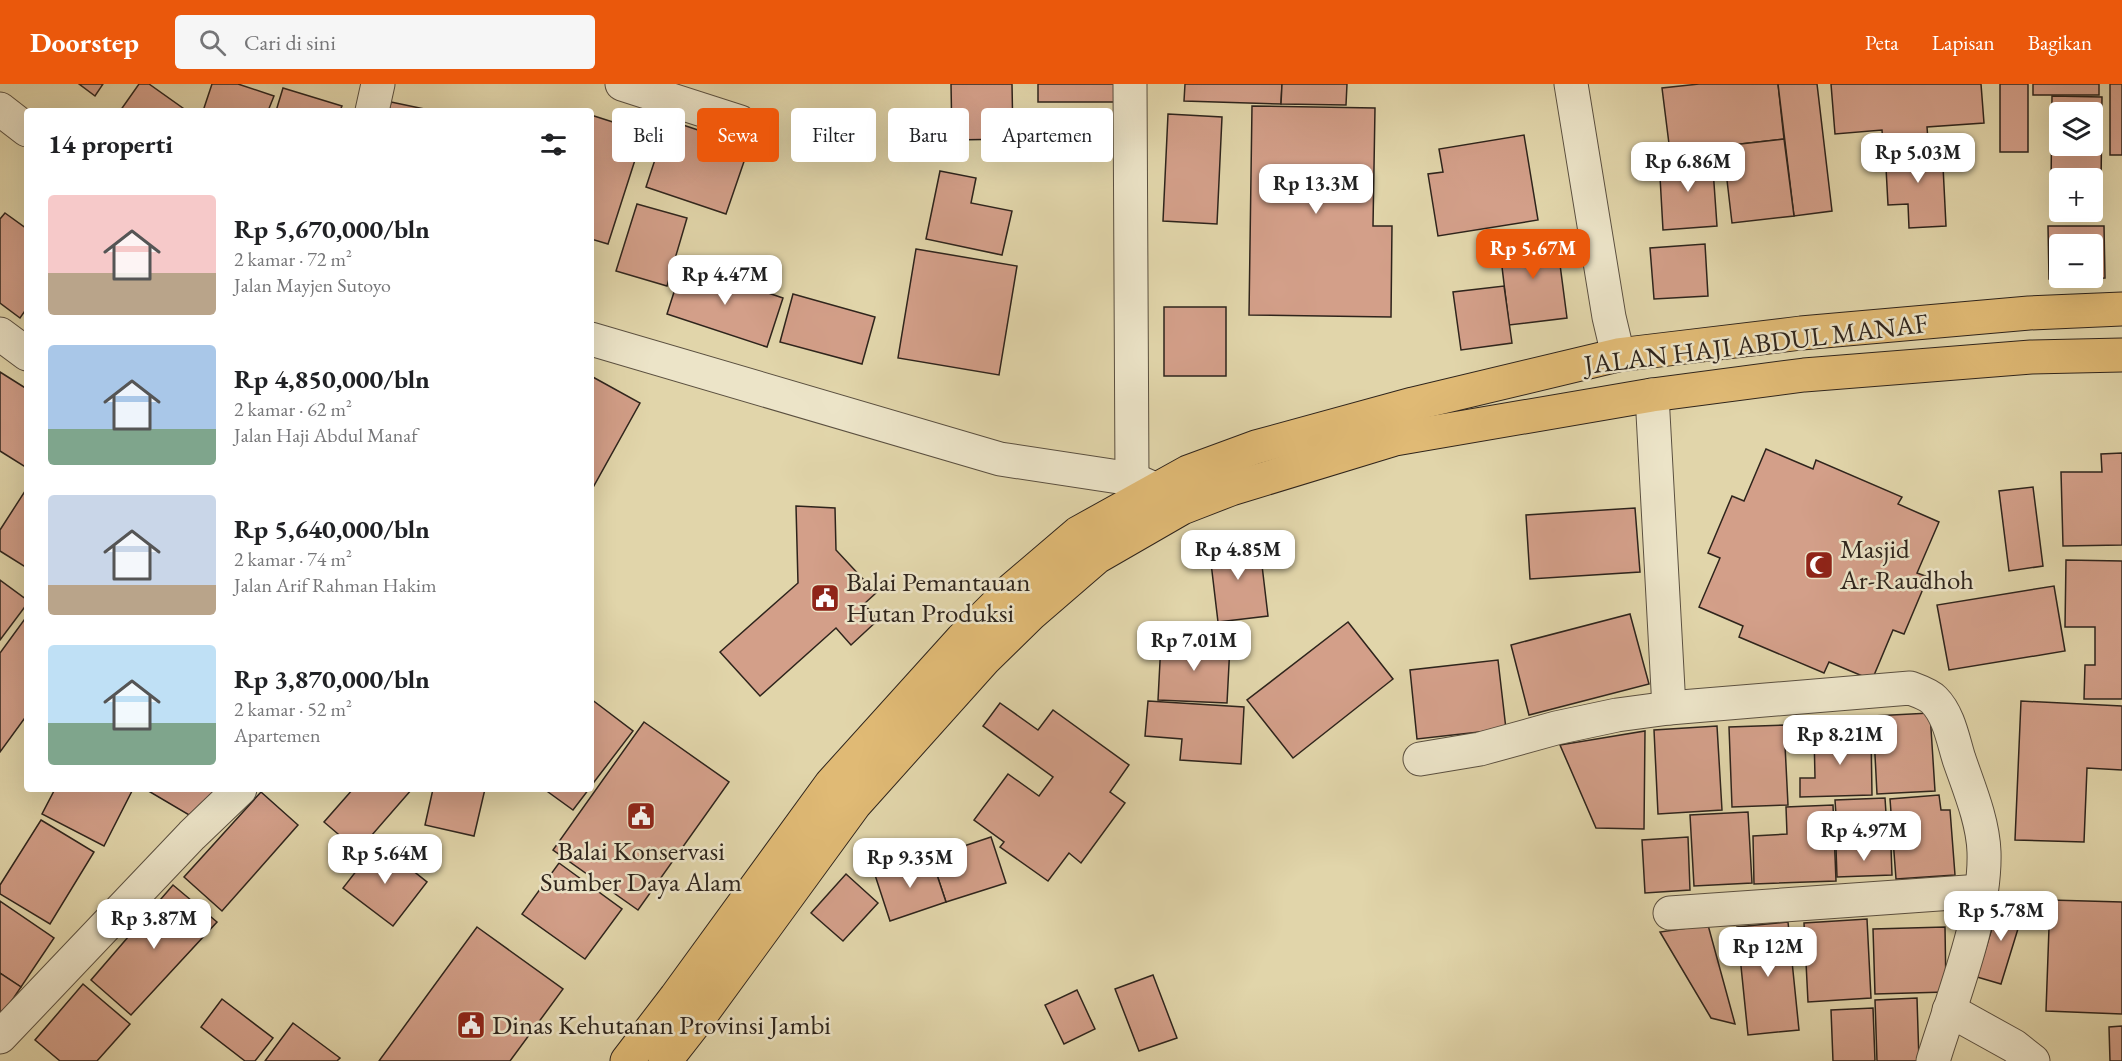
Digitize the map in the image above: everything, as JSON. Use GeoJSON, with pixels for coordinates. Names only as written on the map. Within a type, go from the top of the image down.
{"type":"FeatureCollection","features":[{"type":"Feature","properties":{"kind":"main road","name":"JALAN HAJI ABDUL MANAF"},"geometry":{"type":"LineString","coordinates":[[1157,492],[1188,472],[1256,447],[1413,404],[1618,355],[1812,332],[2030,313],[2122,309]]}},
{"type":"Feature","properties":{"kind":"main road","name":"JALAN HAJI ABDUL MANAF"},"geometry":{"type":"LineString","coordinates":[[1157,492],[1231,489],[1395,439],[1652,395],[1804,375],[2031,357],[2122,355]]}},
{"type":"Feature","properties":{"kind":"main road"},"geometry":{"type":"LineString","coordinates":[[627,1061],[831,784],[920,683],[1010,591],[1078,533],[1157,492]]}},
{"type":"Feature","properties":{"kind":"main road"},"geometry":{"type":"LineString","coordinates":[[665,1061],[855,804],[984,660],[1031,614],[1097,557],[1157,492]]}},
{"type":"Feature","properties":{"kind":"street"},"geometry":{"type":"LineString","coordinates":[[373,108],[378,84]]}},
{"type":"Feature","properties":{"kind":"street"},"geometry":{"type":"LineString","coordinates":[[622,84],[697,108]]}},
{"type":"Feature","properties":{"kind":"street"},"geometry":{"type":"LineString","coordinates":[[594,340],[1000,459],[1157,492],[1130,84]]}},
{"type":"Feature","properties":{"kind":"street"},"geometry":{"type":"LineString","coordinates":[[1571,84],[1609,317],[1618,355]]}},
{"type":"Feature","properties":{"kind":"street"},"geometry":{"type":"LineString","coordinates":[[0,109],[24,128]]}},
{"type":"Feature","properties":{"kind":"street"},"geometry":{"type":"LineString","coordinates":[[0,334],[24,352]]}},
{"type":"Feature","properties":{"kind":"street"},"geometry":{"type":"LineString","coordinates":[[1652,395],[1669,708]]}},
{"type":"Feature","properties":{"kind":"street"},"geometry":{"type":"LineString","coordinates":[[1420,759],[1480,749],[1556,728],[1617,715],[1669,708],[1910,688],[1925,694],[1934,700],[1947,719],[1976,812],[1984,851],[1981,891],[1967,951],[1933,1061]]}},
{"type":"Feature","properties":{"kind":"street"},"geometry":{"type":"LineString","coordinates":[[0,1037],[192,835],[237,792]]}},
{"type":"Feature","properties":{"kind":"street"},"geometry":{"type":"LineString","coordinates":[[1670,913],[1981,891]]}},
{"type":"Feature","properties":{"kind":"street"},"geometry":{"type":"LineString","coordinates":[[1949,1010],[2014,1046],[2033,1061]]}},
{"type":"Feature","properties":{"kind":"building"},"geometry":{"type":"Polygon","coordinates":[[[79,84],[103,84],[95,96],[79,84]]]}},
{"type":"Feature","properties":{"kind":"building"},"geometry":{"type":"Polygon","coordinates":[[[139,84],[149,84],[183,108],[122,108],[139,84]]]}},
{"type":"Feature","properties":{"kind":"building"},"geometry":{"type":"Polygon","coordinates":[[[212,84],[238,84],[274,96],[269,108],[204,108],[212,84]]]}},
{"type":"Feature","properties":{"kind":"building"},"geometry":{"type":"Polygon","coordinates":[[[951,84],[1012,84],[1012,108],[981,108],[981,140],[969,140],[969,108],[951,108],[951,84]]]}},
{"type":"Feature","properties":{"kind":"building"},"geometry":{"type":"Polygon","coordinates":[[[1038,84],[1118,84],[1118,102],[1038,102],[1038,84]]]}},
{"type":"Feature","properties":{"kind":"building"},"geometry":{"type":"Polygon","coordinates":[[[1185,84],[1282,84],[1281,104],[1184,101],[1185,84]]]}},
{"type":"Feature","properties":{"kind":"building"},"geometry":{"type":"Polygon","coordinates":[[[1282,84],[1347,84],[1346,105],[1281,104],[1282,84]]]}},
{"type":"Feature","properties":{"kind":"building"},"geometry":{"type":"Polygon","coordinates":[[[1699,84],[1778,84],[1784,139],[1670,152],[1662,88],[1699,84]]]}},
{"type":"Feature","properties":{"kind":"building"},"geometry":{"type":"Polygon","coordinates":[[[1778,84],[1817,84],[1832,211],[1794,216],[1778,84]]]}},
{"type":"Feature","properties":{"kind":"building"},"geometry":{"type":"Polygon","coordinates":[[[1831,84],[1981,84],[1984,123],[1927,127],[1928,140],[1883,144],[1882,130],[1835,134],[1831,84]]]}},
{"type":"Feature","properties":{"kind":"building"},"geometry":{"type":"Polygon","coordinates":[[[2000,84],[2028,84],[2028,152],[2000,152],[2000,84]]]}},
{"type":"Feature","properties":{"kind":"building"},"geometry":{"type":"Polygon","coordinates":[[[2033,84],[2099,84],[2099,95],[2033,95],[2033,84]]]}},
{"type":"Feature","properties":{"kind":"building"},"geometry":{"type":"Polygon","coordinates":[[[2110,84],[2122,84],[2122,155],[2110,155],[2110,84]]]}},
{"type":"Feature","properties":{"kind":"building"},"geometry":{"type":"Polygon","coordinates":[[[283,88],[342,106],[341,108],[277,108],[283,88]]]}},
{"type":"Feature","properties":{"kind":"building"},"geometry":{"type":"Polygon","coordinates":[[[2052,96],[2102,97],[2102,102],[2052,102],[2052,96]]]}},
{"type":"Feature","properties":{"kind":"building"},"geometry":{"type":"Polygon","coordinates":[[[391,102],[420,108],[390,108],[391,102]]]}},
{"type":"Feature","properties":{"kind":"building"},"geometry":{"type":"Polygon","coordinates":[[[1252,106],[1375,108],[1373,226],[1392,226],[1391,317],[1249,315],[1252,106]]]}},
{"type":"Feature","properties":{"kind":"building"},"geometry":{"type":"Polygon","coordinates":[[[1168,114],[1222,117],[1217,224],[1163,221],[1168,114]]]}},
{"type":"Feature","properties":{"kind":"building"},"geometry":{"type":"Polygon","coordinates":[[[594,116],[612,122],[612,162],[634,162],[608,244],[594,240],[594,116]]]}},
{"type":"Feature","properties":{"kind":"building"},"geometry":{"type":"Polygon","coordinates":[[[685,126],[697,130],[697,162],[744,162],[726,214],[646,187],[654,162],[685,162],[685,126]]]}},
{"type":"Feature","properties":{"kind":"building"},"geometry":{"type":"Polygon","coordinates":[[[1524,135],[1538,220],[1438,236],[1428,174],[1443,172],[1439,149],[1524,135]]]}},
{"type":"Feature","properties":{"kind":"building"},"geometry":{"type":"Polygon","coordinates":[[[1784,139],[1794,216],[1732,223],[1723,146],[1784,139]]]}},
{"type":"Feature","properties":{"kind":"building"},"geometry":{"type":"Polygon","coordinates":[[[1942,146],[1946,226],[1909,228],[1908,204],[1888,205],[1885,149],[1942,146]]]}},
{"type":"Feature","properties":{"kind":"building"},"geometry":{"type":"Polygon","coordinates":[[[1712,155],[1717,226],[1663,230],[1659,159],[1712,155]]]}},
{"type":"Feature","properties":{"kind":"building"},"geometry":{"type":"Polygon","coordinates":[[[2051,156],[2101,156],[2101,168],[2051,168],[2051,156]]]}},
{"type":"Feature","properties":{"kind":"building"},"geometry":{"type":"Polygon","coordinates":[[[940,171],[976,178],[971,203],[1012,211],[1002,255],[926,239],[940,171]]]}},
{"type":"Feature","properties":{"kind":"building"},"geometry":{"type":"Polygon","coordinates":[[[637,204],[687,218],[667,286],[616,271],[637,204]]]}},
{"type":"Feature","properties":{"kind":"building"},"geometry":{"type":"Polygon","coordinates":[[[5,213],[24,227],[24,312],[20,318],[0,303],[0,219],[5,213]]]}},
{"type":"Feature","properties":{"kind":"building"},"geometry":{"type":"Polygon","coordinates":[[[2048,226],[2104,226],[2105,278],[2103,278],[2103,234],[2049,234],[2049,279],[2048,226]]]}},
{"type":"Feature","properties":{"kind":"building"},"geometry":{"type":"Polygon","coordinates":[[[1556,234],[1567,318],[1509,325],[1499,242],[1556,234]]]}},
{"type":"Feature","properties":{"kind":"building"},"geometry":{"type":"Polygon","coordinates":[[[1705,244],[1708,296],[1654,299],[1650,248],[1705,244]]]}},
{"type":"Feature","properties":{"kind":"building"},"geometry":{"type":"Polygon","coordinates":[[[916,249],[1017,266],[999,375],[898,358],[916,249]]]}},
{"type":"Feature","properties":{"kind":"building"},"geometry":{"type":"Polygon","coordinates":[[[683,264],[783,298],[767,347],[667,314],[683,264]]]}},
{"type":"Feature","properties":{"kind":"building"},"geometry":{"type":"Polygon","coordinates":[[[1504,286],[1512,343],[1461,350],[1453,292],[1504,286]]]}},
{"type":"Feature","properties":{"kind":"building"},"geometry":{"type":"Polygon","coordinates":[[[793,294],[875,317],[862,364],[780,342],[793,294]]]}},
{"type":"Feature","properties":{"kind":"building"},"geometry":{"type":"Polygon","coordinates":[[[1164,307],[1226,307],[1226,376],[1164,376],[1164,307]]]}},
{"type":"Feature","properties":{"kind":"building"},"geometry":{"type":"Polygon","coordinates":[[[0,372],[24,387],[24,466],[0,451],[0,372]]]}},
{"type":"Feature","properties":{"kind":"building"},"geometry":{"type":"Polygon","coordinates":[[[594,378],[640,403],[594,486],[594,378]]]}},
{"type":"Feature","properties":{"kind":"building","name":"Masjid Ar-Raudhoh"},"geometry":{"type":"Polygon","coordinates":[[[1766,449],[1813,469],[1816,460],[1902,497],[1898,504],[1939,522],[1917,573],[1928,577],[1904,634],[1893,630],[1872,680],[1829,662],[1824,673],[1739,637],[1743,626],[1699,607],[1720,558],[1708,553],[1732,496],[1744,501],[1766,449]]]}},
{"type":"Feature","properties":{"kind":"building"},"geometry":{"type":"Polygon","coordinates":[[[2122,453],[2122,545],[2063,546],[2061,472],[2102,472],[2101,454],[2122,453]]]}},
{"type":"Feature","properties":{"kind":"building"},"geometry":{"type":"Polygon","coordinates":[[[2033,487],[2043,566],[2009,571],[1999,491],[2033,487]]]}},
{"type":"Feature","properties":{"kind":"building"},"geometry":{"type":"Polygon","coordinates":[[[24,493],[24,566],[0,551],[0,530],[24,493]]]}},
{"type":"Feature","properties":{"kind":"building","name":"Balai Pemantauan Hutan Produksi"},"geometry":{"type":"Polygon","coordinates":[[[796,506],[835,508],[836,550],[876,593],[864,604],[878,620],[851,645],[836,628],[760,696],[720,652],[798,583],[796,506]]]}},
{"type":"Feature","properties":{"kind":"building"},"geometry":{"type":"Polygon","coordinates":[[[1635,508],[1640,572],[1530,579],[1526,515],[1635,508]]]}},
{"type":"Feature","properties":{"kind":"building"},"geometry":{"type":"Polygon","coordinates":[[[1259,540],[1268,616],[1218,622],[1209,546],[1259,540]]]}},
{"type":"Feature","properties":{"kind":"building"},"geometry":{"type":"Polygon","coordinates":[[[2066,560],[2122,561],[2122,699],[2084,699],[2085,665],[2095,665],[2095,627],[2065,627],[2066,560]]]}},
{"type":"Feature","properties":{"kind":"building"},"geometry":{"type":"Polygon","coordinates":[[[0,580],[24,598],[24,608],[0,640],[0,580]]]}},
{"type":"Feature","properties":{"kind":"building"},"geometry":{"type":"Polygon","coordinates":[[[2054,586],[2065,651],[1949,670],[1937,605],[2054,586]]]}},
{"type":"Feature","properties":{"kind":"building"},"geometry":{"type":"Polygon","coordinates":[[[1630,614],[1649,684],[1529,715],[1511,645],[1630,614]]]}},
{"type":"Feature","properties":{"kind":"building"},"geometry":{"type":"Polygon","coordinates":[[[24,620],[24,719],[0,752],[0,653],[24,620]]]}},
{"type":"Feature","properties":{"kind":"building"},"geometry":{"type":"Polygon","coordinates":[[[1348,622],[1393,679],[1293,758],[1247,700],[1348,622]]]}},
{"type":"Feature","properties":{"kind":"building"},"geometry":{"type":"Polygon","coordinates":[[[1161,642],[1230,645],[1227,703],[1158,700],[1161,642]]]}},
{"type":"Feature","properties":{"kind":"building"},"geometry":{"type":"Polygon","coordinates":[[[1498,660],[1506,729],[1417,739],[1410,670],[1498,660]]]}},
{"type":"Feature","properties":{"kind":"building"},"geometry":{"type":"Polygon","coordinates":[[[594,701],[633,731],[594,782],[594,701]]]}},
{"type":"Feature","properties":{"kind":"building"},"geometry":{"type":"Polygon","coordinates":[[[1148,701],[1244,707],[1241,764],[1180,760],[1182,739],[1145,736],[1148,701]]]}},
{"type":"Feature","properties":{"kind":"building"},"geometry":{"type":"Polygon","coordinates":[[[2021,701],[2122,706],[2122,770],[2087,768],[2084,842],[2015,840],[2021,701]]]}},
{"type":"Feature","properties":{"kind":"building"},"geometry":{"type":"Polygon","coordinates":[[[1000,703],[1038,730],[1053,710],[1129,765],[1110,792],[1125,803],[1081,863],[1069,853],[1048,881],[1000,847],[1004,842],[974,820],[1008,774],[1039,796],[1053,777],[983,726],[1000,703]]]}},
{"type":"Feature","properties":{"kind":"building"},"geometry":{"type":"Polygon","coordinates":[[[1930,713],[1935,791],[1877,794],[1873,716],[1930,713]]]}},
{"type":"Feature","properties":{"kind":"building","name":"Balai Konservasi Sumber Daya Alam"},"geometry":{"type":"Polygon","coordinates":[[[644,722],[729,782],[638,910],[553,850],[644,722]]]}},
{"type":"Feature","properties":{"kind":"building"},"geometry":{"type":"Polygon","coordinates":[[[1784,725],[1788,805],[1732,807],[1729,727],[1784,725]]]}},
{"type":"Feature","properties":{"kind":"building"},"geometry":{"type":"Polygon","coordinates":[[[1717,726],[1722,810],[1658,814],[1654,730],[1717,726]]]}},
{"type":"Feature","properties":{"kind":"building"},"geometry":{"type":"Polygon","coordinates":[[[1645,731],[1644,829],[1596,828],[1560,745],[1645,731]]]}},
{"type":"Feature","properties":{"kind":"building"},"geometry":{"type":"Polygon","coordinates":[[[1871,732],[1872,795],[1800,797],[1800,778],[1815,778],[1814,733],[1871,732]]]}},
{"type":"Feature","properties":{"kind":"building"},"geometry":{"type":"Polygon","coordinates":[[[53,792],[131,792],[104,846],[42,814],[53,792]]]}},
{"type":"Feature","properties":{"kind":"building"},"geometry":{"type":"Polygon","coordinates":[[[150,792],[218,792],[201,822],[150,792]]]}},
{"type":"Feature","properties":{"kind":"building"},"geometry":{"type":"Polygon","coordinates":[[[261,792],[298,825],[222,911],[184,877],[261,792]]]}},
{"type":"Feature","properties":{"kind":"building"},"geometry":{"type":"Polygon","coordinates":[[[350,792],[409,792],[358,851],[324,822],[350,792]]]}},
{"type":"Feature","properties":{"kind":"building"},"geometry":{"type":"Polygon","coordinates":[[[432,792],[484,792],[474,836],[425,825],[432,792]]]}},
{"type":"Feature","properties":{"kind":"building"},"geometry":{"type":"Polygon","coordinates":[[[548,792],[587,792],[573,810],[548,792]]]}},
{"type":"Feature","properties":{"kind":"building"},"geometry":{"type":"Polygon","coordinates":[[[1939,795],[1941,810],[1950,810],[1955,875],[1896,879],[1890,799],[1939,795]]]}},
{"type":"Feature","properties":{"kind":"building"},"geometry":{"type":"Polygon","coordinates":[[[1885,798],[1888,844],[1838,847],[1835,800],[1885,798]]]}},
{"type":"Feature","properties":{"kind":"building"},"geometry":{"type":"Polygon","coordinates":[[[1833,805],[1836,881],[1754,884],[1753,836],[1787,834],[1786,807],[1833,805]]]}},
{"type":"Feature","properties":{"kind":"building"},"geometry":{"type":"Polygon","coordinates":[[[1748,812],[1752,883],[1694,886],[1690,815],[1748,812]]]}},
{"type":"Feature","properties":{"kind":"building"},"geometry":{"type":"Polygon","coordinates":[[[41,820],[94,852],[50,924],[0,894],[0,885],[41,820]]]}},
{"type":"Feature","properties":{"kind":"building"},"geometry":{"type":"Polygon","coordinates":[[[991,837],[1006,883],[946,902],[931,857],[991,837]]]}},
{"type":"Feature","properties":{"kind":"building"},"geometry":{"type":"Polygon","coordinates":[[[1688,837],[1690,890],[1645,893],[1642,840],[1688,837]]]}},
{"type":"Feature","properties":{"kind":"building"},"geometry":{"type":"Polygon","coordinates":[[[378,843],[427,882],[393,926],[343,888],[378,843]]]}},
{"type":"Feature","properties":{"kind":"building"},"geometry":{"type":"Polygon","coordinates":[[[1891,847],[1892,875],[1837,877],[1836,848],[1891,847]]]}},
{"type":"Feature","properties":{"kind":"building"},"geometry":{"type":"Polygon","coordinates":[[[931,857],[946,902],[890,921],[875,875],[931,857]]]}},
{"type":"Feature","properties":{"kind":"building"},"geometry":{"type":"Polygon","coordinates":[[[559,863],[622,909],[585,959],[522,914],[559,863]]]}},
{"type":"Feature","properties":{"kind":"building"},"geometry":{"type":"Polygon","coordinates":[[[846,874],[878,903],[843,941],[811,913],[846,874]]]}},
{"type":"Feature","properties":{"kind":"building"},"geometry":{"type":"Polygon","coordinates":[[[173,885],[217,922],[131,1015],[91,980],[173,885]]]}},
{"type":"Feature","properties":{"kind":"building"},"geometry":{"type":"Polygon","coordinates":[[[2001,899],[2025,906],[2001,984],[1977,977],[2001,899]]]}},
{"type":"Feature","properties":{"kind":"building"},"geometry":{"type":"Polygon","coordinates":[[[2050,900],[2122,902],[2122,1014],[2046,1011],[2050,900]]]}},
{"type":"Feature","properties":{"kind":"building"},"geometry":{"type":"Polygon","coordinates":[[[0,901],[54,938],[21,987],[0,973],[0,901]]]}},
{"type":"Feature","properties":{"kind":"building"},"geometry":{"type":"Polygon","coordinates":[[[1867,919],[1871,998],[1808,1002],[1804,923],[1867,919]]]}},
{"type":"Feature","properties":{"kind":"building"},"geometry":{"type":"Polygon","coordinates":[[[1788,922],[1799,1030],[1748,1035],[1737,927],[1788,922]]]}},
{"type":"Feature","properties":{"kind":"building"},"geometry":{"type":"Polygon","coordinates":[[[1708,925],[1735,1024],[1711,1018],[1660,932],[1708,925]]]}},
{"type":"Feature","properties":{"kind":"building","name":"Dinas Kehutanan Provinsi Jambi"},"geometry":{"type":"Polygon","coordinates":[[[477,927],[563,989],[510,1061],[379,1061],[477,927]]]}},
{"type":"Feature","properties":{"kind":"building"},"geometry":{"type":"Polygon","coordinates":[[[1945,927],[1946,992],[1875,994],[1873,929],[1945,927]]]}},
{"type":"Feature","properties":{"kind":"building"},"geometry":{"type":"Polygon","coordinates":[[[0,973],[21,987],[0,1018],[0,973]]]}},
{"type":"Feature","properties":{"kind":"building"},"geometry":{"type":"Polygon","coordinates":[[[1153,975],[1177,1038],[1139,1051],[1115,989],[1153,975]]]}},
{"type":"Feature","properties":{"kind":"building"},"geometry":{"type":"Polygon","coordinates":[[[83,984],[130,1024],[97,1061],[60,1061],[35,1040],[83,984]]]}},
{"type":"Feature","properties":{"kind":"building"},"geometry":{"type":"Polygon","coordinates":[[[1077,990],[1095,1029],[1064,1044],[1045,1005],[1077,990]]]}},
{"type":"Feature","properties":{"kind":"building"},"geometry":{"type":"Polygon","coordinates":[[[1917,998],[1919,1061],[1877,1061],[1875,1000],[1917,998]]]}},
{"type":"Feature","properties":{"kind":"building"},"geometry":{"type":"Polygon","coordinates":[[[222,999],[273,1038],[255,1061],[245,1061],[201,1027],[222,999]]]}},
{"type":"Feature","properties":{"kind":"building"},"geometry":{"type":"Polygon","coordinates":[[[1873,1008],[1875,1061],[1833,1061],[1831,1010],[1873,1008]]]}},
{"type":"Feature","properties":{"kind":"building"},"geometry":{"type":"Polygon","coordinates":[[[293,1023],[340,1058],[337,1061],[265,1061],[293,1023]]]}},
{"type":"Feature","properties":{"kind":"building"},"geometry":{"type":"Polygon","coordinates":[[[2122,1026],[2122,1061],[2110,1061],[2109,1027],[2122,1026]]]}},
{"type":"Feature","properties":{"kind":"place","name":"Masjid Ar-Raudhoh"},"geometry":{"type":"Point","coordinates":[1819,565]}},
{"type":"Feature","properties":{"kind":"place","name":"Balai Pemantauan Hutan Produksi"},"geometry":{"type":"Point","coordinates":[825,598]}},
{"type":"Feature","properties":{"kind":"place","name":"Balai Konservasi Sumber Daya Alam"},"geometry":{"type":"Point","coordinates":[641,816]}},
{"type":"Feature","properties":{"kind":"place","name":"Dinas Kehutanan Provinsi Jambi"},"geometry":{"type":"Point","coordinates":[471,1025]}}]}
